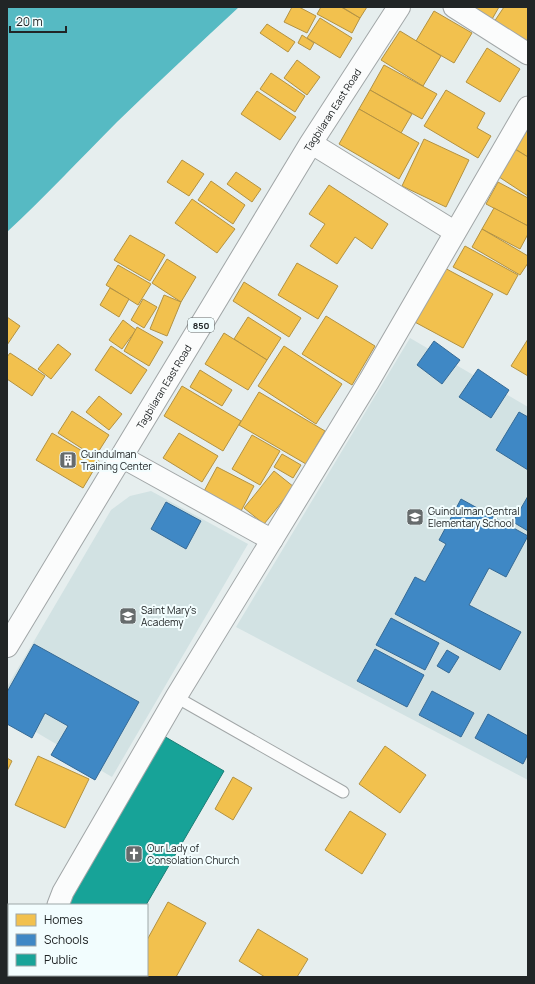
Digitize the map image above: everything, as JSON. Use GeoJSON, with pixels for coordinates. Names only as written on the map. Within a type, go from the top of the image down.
{"type":"FeatureCollection","features":[{"type":"Feature","properties":{"kind":"main road","name":"Tagbilaran East Road"},"geometry":{"type":"LineString","coordinates":[[7,646],[311,143],[399,7]]}},
{"type":"Feature","properties":{"kind":"street"},"geometry":{"type":"LineString","coordinates":[[454,7],[528,54]]}},
{"type":"Feature","properties":{"kind":"street"},"geometry":{"type":"LineString","coordinates":[[58,904],[63,892],[176,697],[369,381],[528,107]]}},
{"type":"Feature","properties":{"kind":"street"},"geometry":{"type":"LineString","coordinates":[[311,143],[455,232]]}},
{"type":"Feature","properties":{"kind":"street"},"geometry":{"type":"LineString","coordinates":[[122,458],[272,540]]}},
{"type":"Feature","properties":{"kind":"lane"},"geometry":{"type":"LineString","coordinates":[[176,697],[343,792]]}},
{"type":"Feature","properties":{"kind":"shaded area","name":"Guindulman Central Elementary School"},"geometry":{"type":"Polygon","coordinates":[[[410,338],[528,407],[528,780],[236,627],[410,338]]]}},
{"type":"Feature","properties":{"kind":"shaded area","name":"Saint Mary's Academy"},"geometry":{"type":"Polygon","coordinates":[[[151,491],[248,544],[112,777],[7,715],[7,687],[111,510],[130,496],[151,491]]]}},
{"type":"Feature","properties":{"kind":"water"},"geometry":{"type":"Polygon","coordinates":[[[7,7],[239,7],[162,78],[49,192],[7,232],[7,7]]]}},
{"type":"Feature","properties":{"kind":"building: Homes"},"geometry":{"type":"Polygon","coordinates":[[[292,7],[299,7],[316,16],[307,33],[284,22],[292,7]]]}},
{"type":"Feature","properties":{"kind":"building: Homes"},"geometry":{"type":"Polygon","coordinates":[[[321,7],[341,7],[360,18],[352,33],[317,14],[321,7]]]}},
{"type":"Feature","properties":{"kind":"building: Homes"},"geometry":{"type":"Polygon","coordinates":[[[342,7],[367,7],[360,18],[342,7]]]}},
{"type":"Feature","properties":{"kind":"building: Homes"},"geometry":{"type":"Polygon","coordinates":[[[466,7],[499,7],[491,21],[466,7]]]}},
{"type":"Feature","properties":{"kind":"building: Homes"},"geometry":{"type":"Polygon","coordinates":[[[504,7],[528,7],[528,44],[494,22],[504,7]]]}},
{"type":"Feature","properties":{"kind":"building: Homes"},"geometry":{"type":"Polygon","coordinates":[[[434,11],[472,33],[454,63],[416,41],[434,11]]]}},
{"type":"Feature","properties":{"kind":"building: Homes"},"geometry":{"type":"Polygon","coordinates":[[[320,18],[352,38],[340,58],[307,38],[320,18]]]}},
{"type":"Feature","properties":{"kind":"building: Homes"},"geometry":{"type":"Polygon","coordinates":[[[267,24],[295,42],[288,52],[260,33],[267,24]]]}},
{"type":"Feature","properties":{"kind":"building: Homes"},"geometry":{"type":"Polygon","coordinates":[[[400,31],[441,56],[423,86],[381,60],[400,31]]]}},
{"type":"Feature","properties":{"kind":"building: Homes"},"geometry":{"type":"Polygon","coordinates":[[[302,35],[314,43],[310,50],[298,43],[302,35]]]}},
{"type":"Feature","properties":{"kind":"building: Homes"},"geometry":{"type":"Polygon","coordinates":[[[487,48],[520,69],[500,102],[466,82],[487,48]]]}},
{"type":"Feature","properties":{"kind":"building: Homes"},"geometry":{"type":"Polygon","coordinates":[[[297,60],[320,77],[307,95],[284,78],[297,60]]]}},
{"type":"Feature","properties":{"kind":"building: Homes"},"geometry":{"type":"Polygon","coordinates":[[[384,65],[437,94],[422,119],[370,90],[384,65]]]}},
{"type":"Feature","properties":{"kind":"building: Homes"},"geometry":{"type":"Polygon","coordinates":[[[271,73],[305,96],[295,112],[260,89],[271,73]]]}},
{"type":"Feature","properties":{"kind":"building: Homes"},"geometry":{"type":"Polygon","coordinates":[[[370,90],[412,114],[401,133],[359,109],[370,90]]]}},
{"type":"Feature","properties":{"kind":"building: Homes"},"geometry":{"type":"Polygon","coordinates":[[[446,90],[485,113],[477,128],[491,136],[478,158],[424,126],[446,90]]]}},
{"type":"Feature","properties":{"kind":"building: Homes"},"geometry":{"type":"Polygon","coordinates":[[[257,91],[296,117],[280,140],[241,114],[257,91]]]}},
{"type":"Feature","properties":{"kind":"building: Homes"},"geometry":{"type":"Polygon","coordinates":[[[359,109],[419,143],[399,179],[339,144],[359,109]]]}},
{"type":"Feature","properties":{"kind":"building: Homes"},"geometry":{"type":"Polygon","coordinates":[[[528,116],[528,157],[509,145],[528,116]]]}},
{"type":"Feature","properties":{"kind":"building: Homes"},"geometry":{"type":"Polygon","coordinates":[[[424,139],[469,160],[446,207],[402,186],[424,139]]]}},
{"type":"Feature","properties":{"kind":"building: Homes"},"geometry":{"type":"Polygon","coordinates":[[[513,148],[528,157],[528,196],[496,175],[513,148]]]}},
{"type":"Feature","properties":{"kind":"building: Homes"},"geometry":{"type":"Polygon","coordinates":[[[182,160],[204,174],[189,196],[167,182],[182,160]]]}},
{"type":"Feature","properties":{"kind":"building: Homes"},"geometry":{"type":"Polygon","coordinates":[[[236,172],[261,189],[252,202],[227,184],[236,172]]]}},
{"type":"Feature","properties":{"kind":"building: Homes"},"geometry":{"type":"Polygon","coordinates":[[[211,181],[245,205],[233,224],[198,200],[211,181]]]}},
{"type":"Feature","properties":{"kind":"building: Homes"},"geometry":{"type":"Polygon","coordinates":[[[498,182],[528,198],[528,226],[486,204],[498,182]]]}},
{"type":"Feature","properties":{"kind":"building: Homes"},"geometry":{"type":"Polygon","coordinates":[[[329,185],[388,224],[372,249],[355,237],[337,264],[310,246],[325,224],[309,214],[329,185]]]}},
{"type":"Feature","properties":{"kind":"building: Homes"},"geometry":{"type":"Polygon","coordinates":[[[192,199],[235,229],[217,253],[175,223],[192,199]]]}},
{"type":"Feature","properties":{"kind":"building: Homes"},"geometry":{"type":"Polygon","coordinates":[[[494,208],[528,226],[528,234],[520,249],[482,229],[494,208]]]}},
{"type":"Feature","properties":{"kind":"building: Homes"},"geometry":{"type":"Polygon","coordinates":[[[482,229],[528,256],[528,263],[520,275],[472,247],[482,229]]]}},
{"type":"Feature","properties":{"kind":"building: Homes"},"geometry":{"type":"Polygon","coordinates":[[[130,235],[165,255],[150,281],[114,260],[130,235]]]}},
{"type":"Feature","properties":{"kind":"building: Homes"},"geometry":{"type":"Polygon","coordinates":[[[465,246],[518,275],[507,295],[453,267],[465,246]]]}},
{"type":"Feature","properties":{"kind":"building: Homes"},"geometry":{"type":"Polygon","coordinates":[[[167,259],[196,277],[181,302],[152,283],[167,259]]]}},
{"type":"Feature","properties":{"kind":"building: Homes"},"geometry":{"type":"Polygon","coordinates":[[[297,263],[338,286],[318,319],[278,295],[297,263]]]}},
{"type":"Feature","properties":{"kind":"building: Homes"},"geometry":{"type":"Polygon","coordinates":[[[118,265],[151,284],[138,305],[106,285],[118,265]]]}},
{"type":"Feature","properties":{"kind":"building: Homes"},"geometry":{"type":"Polygon","coordinates":[[[441,266],[493,294],[463,348],[411,320],[441,266]]]}},
{"type":"Feature","properties":{"kind":"building: Homes"},"geometry":{"type":"Polygon","coordinates":[[[244,282],[301,318],[289,337],[233,301],[244,282]]]}},
{"type":"Feature","properties":{"kind":"building: Homes"},"geometry":{"type":"Polygon","coordinates":[[[110,288],[129,299],[119,317],[100,305],[110,288]]]}},
{"type":"Feature","properties":{"kind":"building: Homes"},"geometry":{"type":"Polygon","coordinates":[[[164,295],[181,302],[167,336],[150,329],[164,295]]]}},
{"type":"Feature","properties":{"kind":"building: Homes"},"geometry":{"type":"Polygon","coordinates":[[[143,299],[157,307],[144,328],[131,320],[143,299]]]}},
{"type":"Feature","properties":{"kind":"building: Homes"},"geometry":{"type":"Polygon","coordinates":[[[326,316],[375,346],[352,385],[302,354],[326,316]]]}},
{"type":"Feature","properties":{"kind":"building: Homes"},"geometry":{"type":"Polygon","coordinates":[[[7,317],[20,326],[7,345],[7,317]]]}},
{"type":"Feature","properties":{"kind":"building: Homes"},"geometry":{"type":"Polygon","coordinates":[[[248,317],[281,338],[267,360],[234,339],[248,317]]]}},
{"type":"Feature","properties":{"kind":"building: Homes"},"geometry":{"type":"Polygon","coordinates":[[[123,320],[136,330],[122,349],[109,340],[123,320]]]}},
{"type":"Feature","properties":{"kind":"building: Homes"},"geometry":{"type":"Polygon","coordinates":[[[137,327],[163,342],[149,366],[124,351],[137,327]]]}},
{"type":"Feature","properties":{"kind":"building: Homes"},"geometry":{"type":"Polygon","coordinates":[[[224,333],[267,360],[248,390],[205,364],[224,333]]]}},
{"type":"Feature","properties":{"kind":"building: Homes"},"geometry":{"type":"Polygon","coordinates":[[[528,339],[528,376],[511,366],[528,339]]]}},
{"type":"Feature","properties":{"kind":"building: Homes"},"geometry":{"type":"Polygon","coordinates":[[[58,344],[71,354],[51,379],[38,369],[58,344]]]}},
{"type":"Feature","properties":{"kind":"building: Homes"},"geometry":{"type":"Polygon","coordinates":[[[111,346],[147,370],[131,394],[95,370],[111,346]]]}},
{"type":"Feature","properties":{"kind":"building: Homes"},"geometry":{"type":"Polygon","coordinates":[[[284,346],[342,384],[316,424],[258,386],[284,346]]]}},
{"type":"Feature","properties":{"kind":"building: Homes"},"geometry":{"type":"Polygon","coordinates":[[[10,353],[45,376],[32,396],[7,379],[7,357],[10,353]]]}},
{"type":"Feature","properties":{"kind":"building: Homes"},"geometry":{"type":"Polygon","coordinates":[[[200,370],[232,390],[222,406],[190,387],[200,370]]]}},
{"type":"Feature","properties":{"kind":"building: Homes"},"geometry":{"type":"Polygon","coordinates":[[[182,386],[241,421],[223,451],[164,416],[182,386]]]}},
{"type":"Feature","properties":{"kind":"building: Homes"},"geometry":{"type":"Polygon","coordinates":[[[259,392],[325,431],[306,464],[239,425],[259,392]]]}},
{"type":"Feature","properties":{"kind":"building: Homes"},"geometry":{"type":"Polygon","coordinates":[[[99,396],[122,414],[109,430],[86,412],[99,396]]]}},
{"type":"Feature","properties":{"kind":"building: Homes"},"geometry":{"type":"Polygon","coordinates":[[[72,411],[109,435],[95,457],[58,433],[72,411]]]}},
{"type":"Feature","properties":{"kind":"building: Homes","name":"Guindulman Training Center"},"geometry":{"type":"Polygon","coordinates":[[[52,433],[99,461],[83,488],[36,460],[52,433]]]}},
{"type":"Feature","properties":{"kind":"building: Homes"},"geometry":{"type":"Polygon","coordinates":[[[179,433],[218,456],[202,482],[163,458],[179,433]]]}},
{"type":"Feature","properties":{"kind":"building: Homes"},"geometry":{"type":"Polygon","coordinates":[[[252,435],[280,451],[260,485],[232,469],[252,435]]]}},
{"type":"Feature","properties":{"kind":"building: Homes"},"geometry":{"type":"Polygon","coordinates":[[[282,454],[301,465],[293,478],[274,467],[282,454]]]}},
{"type":"Feature","properties":{"kind":"building: Homes"},"geometry":{"type":"Polygon","coordinates":[[[217,467],[254,486],[240,513],[203,493],[217,467]]]}},
{"type":"Feature","properties":{"kind":"building: Homes"},"geometry":{"type":"Polygon","coordinates":[[[274,471],[294,487],[264,524],[244,508],[274,471]]]}},
{"type":"Feature","properties":{"kind":"building: Homes"},"geometry":{"type":"Polygon","coordinates":[[[385,746],[426,775],[400,813],[359,784],[385,746]]]}},
{"type":"Feature","properties":{"kind":"building: Homes"},"geometry":{"type":"Polygon","coordinates":[[[38,756],[89,779],[65,828],[15,805],[38,756]]]}},
{"type":"Feature","properties":{"kind":"building: Homes"},"geometry":{"type":"Polygon","coordinates":[[[7,758],[12,761],[7,771],[7,758]]]}},
{"type":"Feature","properties":{"kind":"building: Homes"},"geometry":{"type":"Polygon","coordinates":[[[233,777],[252,788],[233,820],[215,809],[233,777]]]}},
{"type":"Feature","properties":{"kind":"building: Homes"},"geometry":{"type":"Polygon","coordinates":[[[350,811],[386,834],[362,874],[325,850],[350,811]]]}},
{"type":"Feature","properties":{"kind":"building: Homes"},"geometry":{"type":"Polygon","coordinates":[[[168,902],[206,923],[176,977],[126,977],[148,976],[148,938],[168,902]]]}},
{"type":"Feature","properties":{"kind":"building: Homes"},"geometry":{"type":"Polygon","coordinates":[[[258,929],[308,959],[297,977],[265,977],[239,961],[258,929]]]}},
{"type":"Feature","properties":{"kind":"building: Homes"},"geometry":{"type":"Polygon","coordinates":[[[56,976],[120,976],[119,977],[56,976]]]}},
{"type":"Feature","properties":{"kind":"building: Schools"},"geometry":{"type":"Polygon","coordinates":[[[434,341],[460,360],[442,384],[417,365],[434,341]]]}},
{"type":"Feature","properties":{"kind":"building: Schools"},"geometry":{"type":"Polygon","coordinates":[[[478,369],[509,390],[491,418],[459,397],[478,369]]]}},
{"type":"Feature","properties":{"kind":"building: Schools"},"geometry":{"type":"Polygon","coordinates":[[[519,412],[528,417],[528,470],[496,450],[519,412]]]}},
{"type":"Feature","properties":{"kind":"building: Schools"},"geometry":{"type":"Polygon","coordinates":[[[528,496],[528,531],[513,522],[528,496]]]}},
{"type":"Feature","properties":{"kind":"building: Schools"},"geometry":{"type":"Polygon","coordinates":[[[461,499],[528,536],[506,577],[489,568],[469,605],[521,632],[500,670],[395,614],[415,577],[425,582],[446,544],[439,540],[461,499]]]}},
{"type":"Feature","properties":{"kind":"building: Schools"},"geometry":{"type":"Polygon","coordinates":[[[166,502],[201,521],[186,549],[151,529],[166,502]]]}},
{"type":"Feature","properties":{"kind":"building: Schools"},"geometry":{"type":"Polygon","coordinates":[[[391,618],[439,643],[425,670],[376,645],[391,618]]]}},
{"type":"Feature","properties":{"kind":"building: Schools"},"geometry":{"type":"Polygon","coordinates":[[[34,644],[139,702],[95,780],[51,755],[68,726],[45,713],[32,738],[7,724],[7,692],[34,644]]]}},
{"type":"Feature","properties":{"kind":"building: Schools"},"geometry":{"type":"Polygon","coordinates":[[[375,649],[424,675],[407,707],[357,681],[375,649]]]}},
{"type":"Feature","properties":{"kind":"building: Schools"},"geometry":{"type":"Polygon","coordinates":[[[447,650],[459,657],[449,673],[437,666],[447,650]]]}},
{"type":"Feature","properties":{"kind":"building: Schools"},"geometry":{"type":"Polygon","coordinates":[[[432,691],[474,713],[461,737],[419,715],[432,691]]]}},
{"type":"Feature","properties":{"kind":"building: Schools"},"geometry":{"type":"Polygon","coordinates":[[[488,714],[528,736],[528,754],[523,764],[475,738],[488,714]]]}},
{"type":"Feature","properties":{"kind":"building: Public","name":"Our Lady of Consolation Church"},"geometry":{"type":"Polygon","coordinates":[[[162,735],[224,771],[147,904],[63,904],[162,735]]]}},
{"type":"Feature","properties":{"kind":"place","name":"Guindulman Training Center"},"geometry":{"type":"Point","coordinates":[68,460]}},
{"type":"Feature","properties":{"kind":"place","name":"Guindulman Central Elementary School"},"geometry":{"type":"Point","coordinates":[415,517]}},
{"type":"Feature","properties":{"kind":"place","name":"Saint Mary's Academy"},"geometry":{"type":"Point","coordinates":[128,616]}},
{"type":"Feature","properties":{"kind":"place","name":"Our Lady of Consolation Church"},"geometry":{"type":"Point","coordinates":[134,854]}}]}
